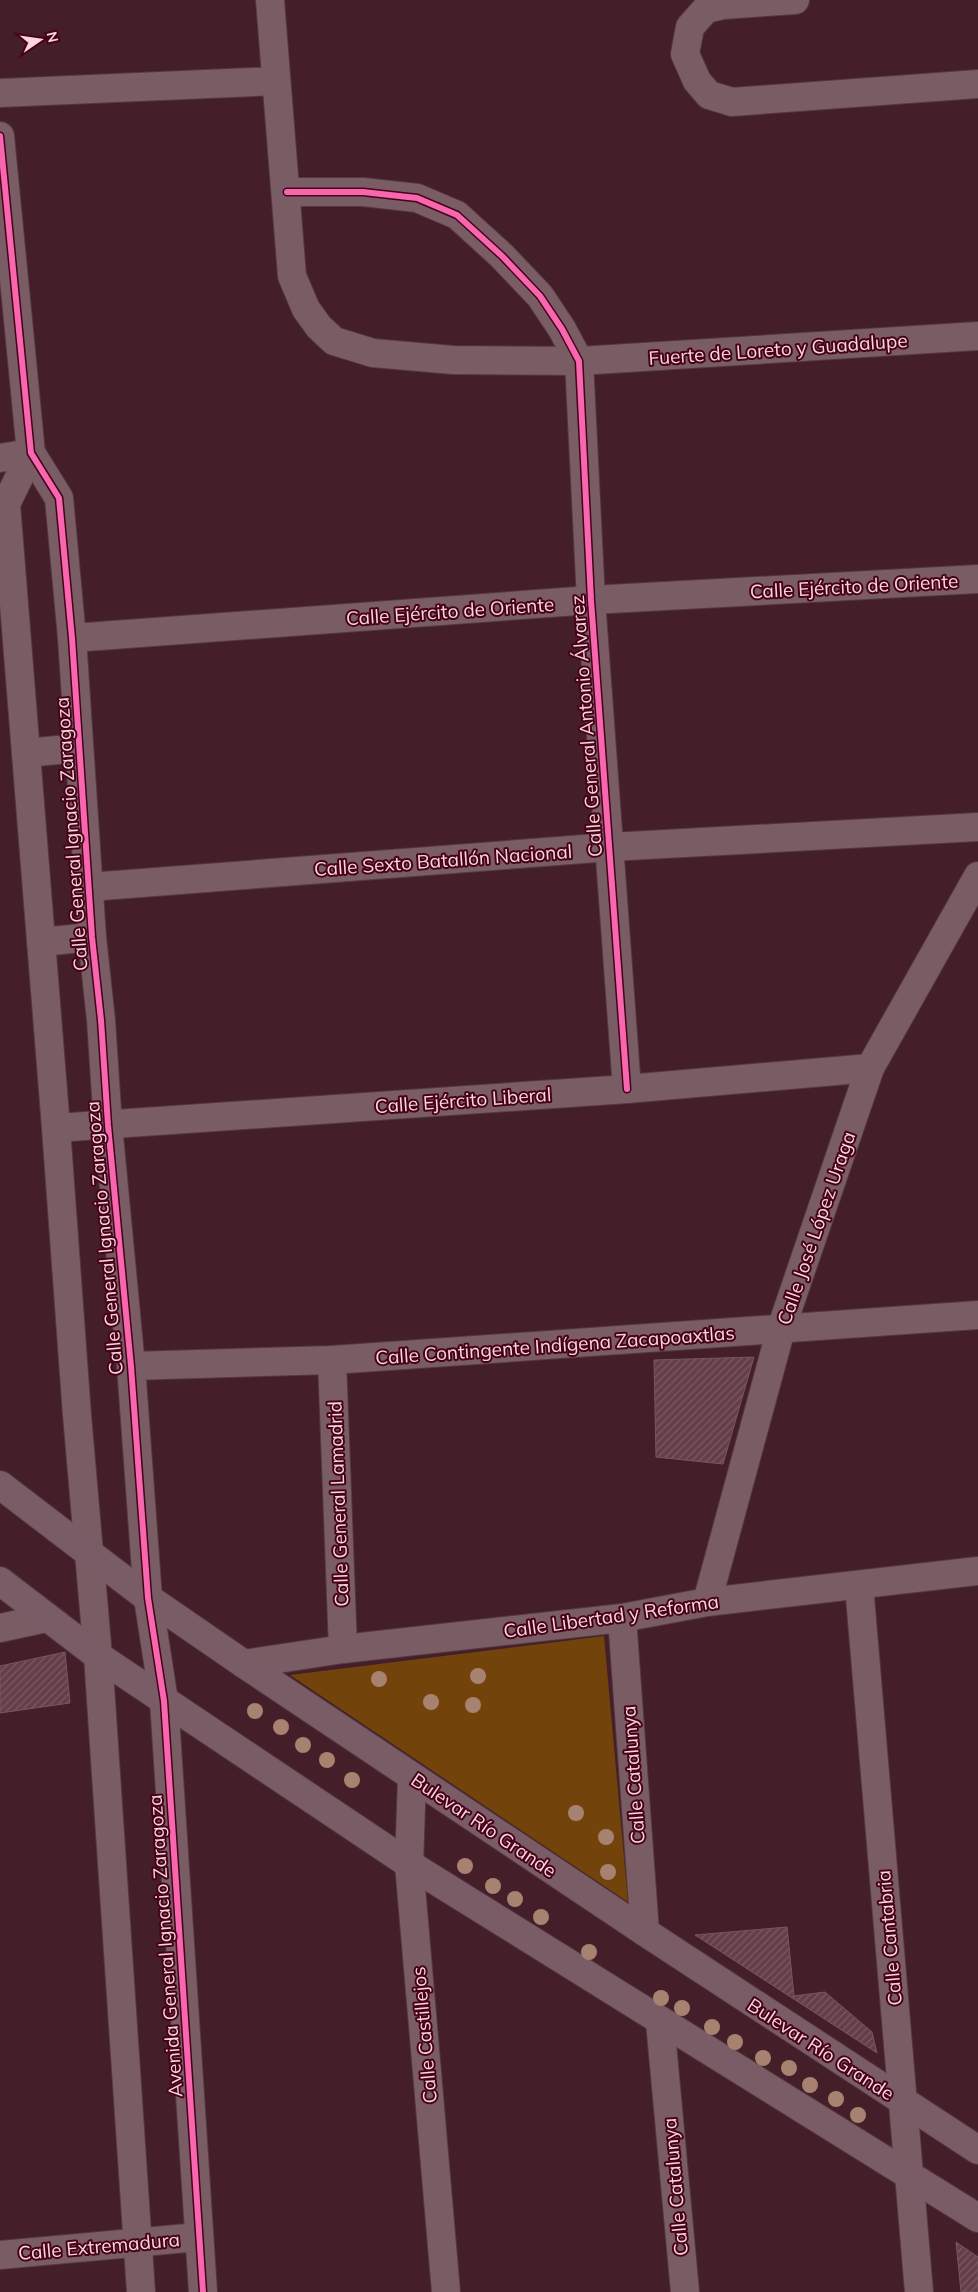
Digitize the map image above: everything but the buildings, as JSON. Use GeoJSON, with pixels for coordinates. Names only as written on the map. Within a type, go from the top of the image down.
{"type":"FeatureCollection","features":[{"type":"Feature","properties":{"kind":"main road","name":"Bulevar Río Grande"},"geometry":{"type":"LineString","coordinates":[[0,1485],[89,1555],[244,1664],[412,1778],[902,2102],[978,2150]]}},
{"type":"Feature","properties":{"kind":"main road"},"geometry":{"type":"LineString","coordinates":[[0,1581],[98,1656],[409,1864],[660,2022],[978,2218]]}},
{"type":"Feature","properties":{"kind":"street","name":"Fuerte de Loreto y Guadalupe"},"geometry":{"type":"LineString","coordinates":[[270,0],[287,192],[292,276],[306,310],[319,327],[334,341],[373,354],[453,360],[579,361],[978,336]]}},
{"type":"Feature","properties":{"kind":"street"},"geometry":{"type":"LineString","coordinates":[[795,0],[723,5],[706,9],[690,28],[685,54],[697,81],[709,95],[732,102],[978,84]]}},
{"type":"Feature","properties":{"kind":"street"},"geometry":{"type":"LineString","coordinates":[[0,93],[276,81]]}},
{"type":"Feature","properties":{"kind":"street","name":"Calle General Ignacio Zaragoza"},"geometry":{"type":"LineString","coordinates":[[0,136],[31,453],[59,498],[72,638],[92,937],[131,1366],[148,1598]]}},
{"type":"Feature","properties":{"kind":"street"},"geometry":{"type":"LineString","coordinates":[[287,192],[363,192],[417,198],[458,215],[502,256],[540,296],[562,328],[579,361]]}},
{"type":"Feature","properties":{"kind":"street","name":"Calle General Antonio Álvarez"},"geometry":{"type":"LineString","coordinates":[[579,361],[591,600],[627,1089]]}},
{"type":"Feature","properties":{"kind":"street"},"geometry":{"type":"LineString","coordinates":[[0,458],[31,453]]}},
{"type":"Feature","properties":{"kind":"street","name":"Calle General Ignacio Zaragoza"},"geometry":{"type":"LineString","coordinates":[[31,453],[6,504],[89,1555]]}},
{"type":"Feature","properties":{"kind":"street","name":"Calle Ejército de Oriente"},"geometry":{"type":"LineString","coordinates":[[72,638],[591,600],[978,579]]}},
{"type":"Feature","properties":{"kind":"street"},"geometry":{"type":"LineString","coordinates":[[26,753],[80,748]]}},
{"type":"Feature","properties":{"kind":"street","name":"Calle Sexto Batallón Nacional"},"geometry":{"type":"LineString","coordinates":[[89,887],[610,847],[978,827]]}},
{"type":"Feature","properties":{"kind":"street","name":"Calle José López Uraga"},"geometry":{"type":"LineString","coordinates":[[707,1602],[781,1329],[870,1068],[978,876]]}},
{"type":"Feature","properties":{"kind":"street"},"geometry":{"type":"LineString","coordinates":[[41,942],[92,937]]}},
{"type":"Feature","properties":{"kind":"street","name":"Calle Ejército Liberal"},"geometry":{"type":"LineString","coordinates":[[56,1128],[627,1089],[870,1068]]}},
{"type":"Feature","properties":{"kind":"street","name":"Calle Contingente Indígena Zacapoaxtlas"},"geometry":{"type":"LineString","coordinates":[[131,1366],[332,1360],[978,1315]]}},
{"type":"Feature","properties":{"kind":"street","name":"Calle General Lamadrid"},"geometry":{"type":"LineString","coordinates":[[332,1360],[344,1649]]}},
{"type":"Feature","properties":{"kind":"street"},"geometry":{"type":"LineString","coordinates":[[89,1555],[98,1656],[141,2292]]}},
{"type":"Feature","properties":{"kind":"street","name":"Calle Libertad y Reforma"},"geometry":{"type":"LineString","coordinates":[[244,1664],[344,1649],[622,1618],[707,1602],[978,1571]]}},
{"type":"Feature","properties":{"kind":"street","name":"Calle Cantabria"},"geometry":{"type":"LineString","coordinates":[[859,1585],[919,2292]]}},
{"type":"Feature","properties":{"kind":"street","name":"Avenida General Ignacio Zaragoza"},"geometry":{"type":"LineString","coordinates":[[148,1598],[164,1701],[203,2292]]}},
{"type":"Feature","properties":{"kind":"street"},"geometry":{"type":"LineString","coordinates":[[0,1628],[46,1618]]}},
{"type":"Feature","properties":{"kind":"street","name":"Calle Catalunya"},"geometry":{"type":"LineString","coordinates":[[622,1618],[645,1932]]}},
{"type":"Feature","properties":{"kind":"street","name":"Calle Castillejos"},"geometry":{"type":"LineString","coordinates":[[412,1778],[409,1864],[446,2292]]}},
{"type":"Feature","properties":{"kind":"street","name":"Calle Catalunya"},"geometry":{"type":"LineString","coordinates":[[660,2022],[684,2292]]}},
{"type":"Feature","properties":{"kind":"street","name":"Calle Extremadura"},"geometry":{"type":"LineString","coordinates":[[0,2255],[198,2237]]}},
{"type":"Feature","properties":{"kind":"shaded area"},"geometry":{"type":"Polygon","coordinates":[[[604,1636],[628,1902],[290,1675],[604,1636]]]}},
{"type":"Feature","properties":{"kind":"cycle path"},"geometry":{"type":"LineString","coordinates":[[0,136],[31,453],[59,498],[72,638],[92,937],[131,1366],[148,1598],[164,1701],[203,2292]]}},
{"type":"Feature","properties":{"kind":"cycle path"},"geometry":{"type":"LineString","coordinates":[[287,192],[363,192],[417,198],[457,215],[502,256],[540,296],[562,329],[579,361],[591,600],[627,1089]]}}]}
